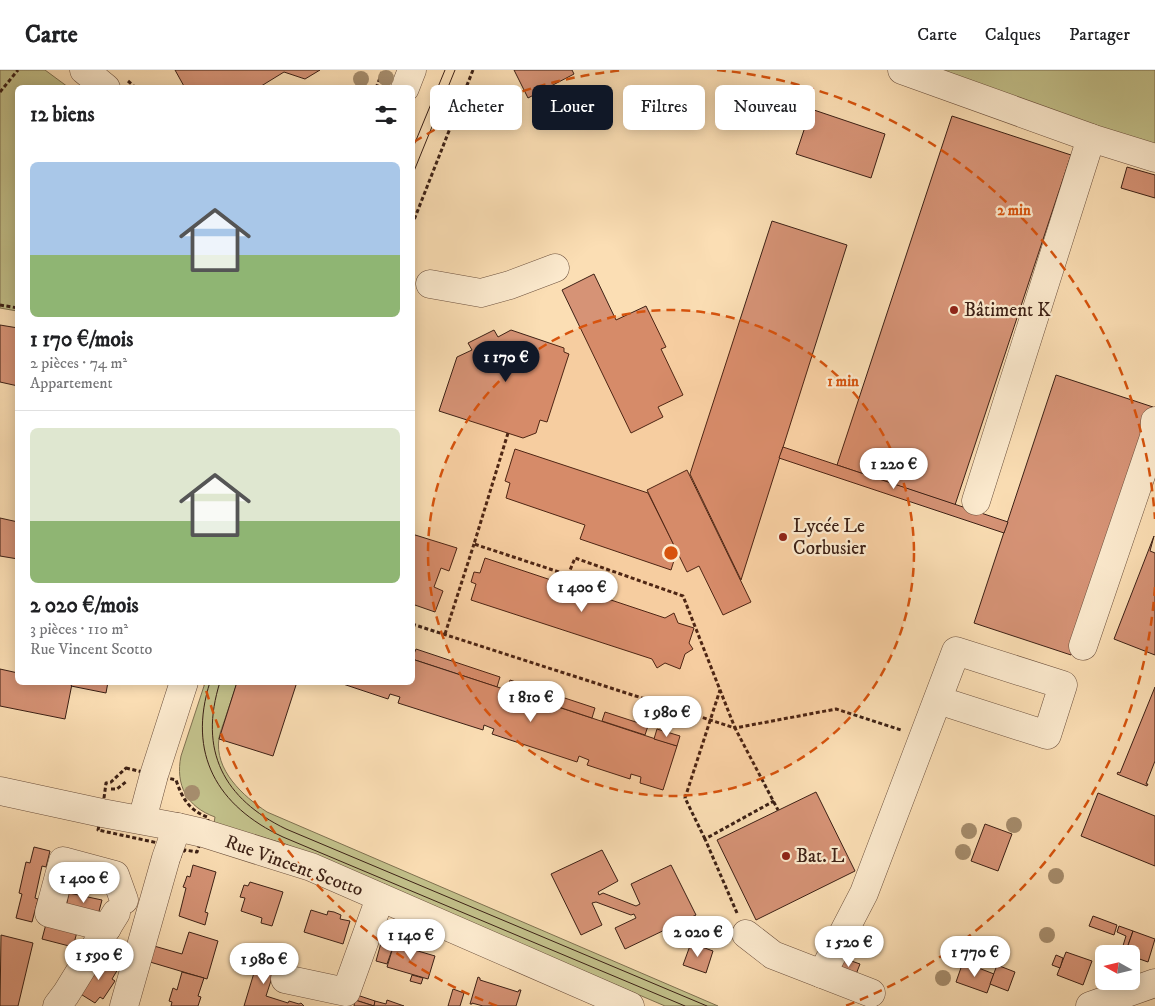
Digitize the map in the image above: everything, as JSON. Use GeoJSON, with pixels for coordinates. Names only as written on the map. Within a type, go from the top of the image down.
{"type":"FeatureCollection","features":[{"type":"Feature","properties":{"kind":"street"},"geometry":{"type":"LineString","coordinates":[[84,70],[102,85]]}},
{"type":"Feature","properties":{"kind":"street"},"geometry":{"type":"LineString","coordinates":[[406,85],[412,70]]}},
{"type":"Feature","properties":{"kind":"street"},"geometry":{"type":"LineString","coordinates":[[902,70],[1092,138],[1155,158]]}},
{"type":"Feature","properties":{"kind":"street"},"geometry":{"type":"LineString","coordinates":[[976,501],[1092,138]]}},
{"type":"Feature","properties":{"kind":"street"},"geometry":{"type":"LineString","coordinates":[[430,284],[481,293],[510,285],[555,268]]}},
{"type":"Feature","properties":{"kind":"street"},"geometry":{"type":"LineString","coordinates":[[1083,646],[1154,438],[1155,421]]}},
{"type":"Feature","properties":{"kind":"street"},"geometry":{"type":"LineString","coordinates":[[142,820],[154,775],[183,685]]}},
{"type":"Feature","properties":{"kind":"street"},"geometry":{"type":"LineString","coordinates":[[822,974],[864,894],[938,700]]}},
{"type":"Feature","properties":{"kind":"street","name":"Rue Vincent Scotto"},"geometry":{"type":"LineString","coordinates":[[0,791],[102,813],[177,826],[311,867],[630,1006]]}},
{"type":"Feature","properties":{"kind":"street"},"geometry":{"type":"LineString","coordinates":[[124,1006],[177,826]]}},
{"type":"Feature","properties":{"kind":"street"},"geometry":{"type":"LineString","coordinates":[[107,928],[49,913],[63,862],[115,875],[124,900]]}},
{"type":"Feature","properties":{"kind":"street"},"geometry":{"type":"LineString","coordinates":[[285,979],[346,992],[379,897]]}},
{"type":"Feature","properties":{"kind":"street"},"geometry":{"type":"LineString","coordinates":[[124,900],[153,906]]}},
{"type":"Feature","properties":{"kind":"street"},"geometry":{"type":"LineString","coordinates":[[56,1006],[66,994],[124,900]]}},
{"type":"Feature","properties":{"kind":"street"},"geometry":{"type":"LineString","coordinates":[[746,934],[773,955],[871,993]]}},
{"type":"Feature","properties":{"kind":"street"},"geometry":{"type":"LineString","coordinates":[[1090,1006],[1155,983]]}},
{"type":"Feature","properties":{"kind":"path"},"geometry":{"type":"LineString","coordinates":[[0,92],[18,70]]}},
{"type":"Feature","properties":{"kind":"path"},"geometry":{"type":"LineString","coordinates":[[377,85],[383,70]]}},
{"type":"Feature","properties":{"kind":"path"},"geometry":{"type":"LineString","coordinates":[[415,217],[473,70]]}},
{"type":"Feature","properties":{"kind":"path"},"geometry":{"type":"LineString","coordinates":[[0,305],[15,308]]}},
{"type":"Feature","properties":{"kind":"path"},"geometry":{"type":"LineString","coordinates":[[444,634],[508,433]]}},
{"type":"Feature","properties":{"kind":"path"},"geometry":{"type":"LineString","coordinates":[[474,544],[568,575],[575,558],[683,596],[735,728],[778,810]]}},
{"type":"Feature","properties":{"kind":"path"},"geometry":{"type":"LineString","coordinates":[[415,625],[735,728],[836,709],[923,738]]}},
{"type":"Feature","properties":{"kind":"path"},"geometry":{"type":"LineString","coordinates":[[720,690],[684,798],[705,838],[746,934]]}},
{"type":"Feature","properties":{"kind":"path"},"geometry":{"type":"LineString","coordinates":[[116,789],[130,777]]}},
{"type":"Feature","properties":{"kind":"path"},"geometry":{"type":"LineString","coordinates":[[705,838],[774,801]]}},
{"type":"Feature","properties":{"kind":"shaded area"},"geometry":{"type":"Polygon","coordinates":[[[0,70],[45,70],[65,85],[15,85],[15,311],[0,308],[0,70]]]}},
{"type":"Feature","properties":{"kind":"shaded area"},"geometry":{"type":"Polygon","coordinates":[[[921,70],[1155,70],[1155,147],[921,70]]]}},
{"type":"Feature","properties":{"kind":"shaded area"},"geometry":{"type":"Polygon","coordinates":[[[204,685],[236,685],[219,736],[221,761],[232,781],[240,790],[267,812],[718,1006],[665,1006],[285,844],[214,823],[215,817],[197,807],[185,794],[180,776],[181,756],[204,685]]]}},
{"type":"Feature","properties":{"kind":"building"},"geometry":{"type":"Polygon","coordinates":[[[175,70],[320,70],[305,79],[284,72],[263,85],[183,85],[175,70]]]}},
{"type":"Feature","properties":{"kind":"building"},"geometry":{"type":"Polygon","coordinates":[[[514,70],[572,70],[574,74],[553,85],[532,85],[532,96],[528,98],[514,70]]]}},
{"type":"Feature","properties":{"kind":"building"},"geometry":{"type":"Polygon","coordinates":[[[815,110],[885,134],[871,178],[796,154],[804,130],[815,130],[815,110]]]}},
{"type":"Feature","properties":{"kind":"building","name":"Bâtiment K"},"geometry":{"type":"Polygon","coordinates":[[[952,116],[1071,155],[955,505],[837,465],[952,116]]]}},
{"type":"Feature","properties":{"kind":"building"},"geometry":{"type":"Polygon","coordinates":[[[1127,167],[1155,175],[1155,198],[1121,188],[1127,167]]]}},
{"type":"Feature","properties":{"kind":"building"},"geometry":{"type":"Polygon","coordinates":[[[772,221],[847,245],[741,580],[690,474],[772,221]]]}},
{"type":"Feature","properties":{"kind":"building"},"geometry":{"type":"Polygon","coordinates":[[[594,274],[616,320],[646,306],[666,347],[661,349],[683,395],[658,407],[663,417],[631,433],[562,290],[594,274]]]}},
{"type":"Feature","properties":{"kind":"building"},"geometry":{"type":"Polygon","coordinates":[[[0,325],[15,328],[15,385],[0,382],[0,325]]]}},
{"type":"Feature","properties":{"kind":"building"},"geometry":{"type":"Polygon","coordinates":[[[494,330],[498,337],[511,330],[564,348],[564,352],[569,354],[547,422],[540,420],[536,433],[523,438],[439,411],[457,357],[472,350],[468,343],[494,330]]]}},
{"type":"Feature","properties":{"kind":"building","name":"Bâtiment K"},"geometry":{"type":"Polygon","coordinates":[[[1056,375],[1153,407],[1071,655],[974,623],[1056,375]]]}},
{"type":"Feature","properties":{"kind":"building"},"geometry":{"type":"Polygon","coordinates":[[[783,447],[1008,522],[1004,533],[779,458],[783,447]]]}},
{"type":"Feature","properties":{"kind":"building"},"geometry":{"type":"Polygon","coordinates":[[[515,449],[648,493],[677,551],[671,570],[580,539],[585,525],[506,498],[510,483],[505,481],[515,449]]]}},
{"type":"Feature","properties":{"kind":"building"},"geometry":{"type":"Polygon","coordinates":[[[687,470],[751,602],[723,615],[699,566],[687,572],[647,490],[687,470]]]}},
{"type":"Feature","properties":{"kind":"building"},"geometry":{"type":"Polygon","coordinates":[[[0,518],[15,521],[15,558],[0,556],[0,518]]]}},
{"type":"Feature","properties":{"kind":"building"},"geometry":{"type":"Polygon","coordinates":[[[415,535],[457,548],[449,571],[441,568],[434,587],[443,591],[435,612],[415,605],[415,535]]]}},
{"type":"Feature","properties":{"kind":"building"},"geometry":{"type":"Polygon","coordinates":[[[1154,536],[1150,551],[1155,553],[1155,655],[1114,639],[1154,536]]]}},
{"type":"Feature","properties":{"kind":"building"},"geometry":{"type":"Polygon","coordinates":[[[485,558],[665,618],[674,613],[678,623],[694,628],[689,643],[693,649],[685,654],[680,669],[665,663],[657,668],[652,659],[471,600],[476,584],[471,582],[474,572],[480,573],[485,558]]]}},
{"type":"Feature","properties":{"kind":"building"},"geometry":{"type":"Polygon","coordinates":[[[416,649],[500,677],[497,687],[415,660],[416,649]]]}},
{"type":"Feature","properties":{"kind":"building"},"geometry":{"type":"Polygon","coordinates":[[[415,660],[677,746],[663,790],[640,783],[641,777],[631,774],[630,779],[587,765],[589,760],[579,756],[577,762],[492,734],[494,729],[484,725],[483,730],[398,703],[400,697],[390,694],[388,699],[346,685],[415,685],[415,660]]]}},
{"type":"Feature","properties":{"kind":"building"},"geometry":{"type":"Polygon","coordinates":[[[0,669],[15,672],[15,685],[72,685],[65,719],[0,706],[0,669]]]}},
{"type":"Feature","properties":{"kind":"building"},"geometry":{"type":"Polygon","coordinates":[[[510,680],[595,708],[592,718],[507,690],[510,680]]]}},
{"type":"Feature","properties":{"kind":"building"},"geometry":{"type":"Polygon","coordinates":[[[72,685],[107,685],[106,693],[72,685]]]}},
{"type":"Feature","properties":{"kind":"building"},"geometry":{"type":"Polygon","coordinates":[[[236,685],[296,685],[273,756],[219,739],[236,685]]]}},
{"type":"Feature","properties":{"kind":"building"},"geometry":{"type":"Polygon","coordinates":[[[1155,687],[1155,761],[1146,784],[1148,784],[1147,786],[1117,774],[1118,772],[1120,773],[1155,687]]]}},
{"type":"Feature","properties":{"kind":"building"},"geometry":{"type":"Polygon","coordinates":[[[605,712],[648,726],[645,735],[602,721],[605,712]]]}},
{"type":"Feature","properties":{"kind":"building"},"geometry":{"type":"Polygon","coordinates":[[[657,729],[680,736],[677,746],[654,739],[657,729]]]}},
{"type":"Feature","properties":{"kind":"building","name":"Bat. L"},"geometry":{"type":"Polygon","coordinates":[[[816,792],[855,871],[756,920],[717,840],[816,792]]]}},
{"type":"Feature","properties":{"kind":"building"},"geometry":{"type":"Polygon","coordinates":[[[1098,793],[1155,816],[1155,866],[1081,836],[1098,793]]]}},
{"type":"Feature","properties":{"kind":"building"},"geometry":{"type":"Polygon","coordinates":[[[985,824],[1012,834],[998,871],[971,861],[985,824]]]}},
{"type":"Feature","properties":{"kind":"building"},"geometry":{"type":"Polygon","coordinates":[[[34,847],[50,851],[46,867],[42,866],[35,898],[38,899],[32,922],[16,918],[22,894],[19,893],[26,862],[30,863],[34,847]]]}},
{"type":"Feature","properties":{"kind":"building"},"geometry":{"type":"Polygon","coordinates":[[[602,850],[618,881],[598,892],[599,895],[603,893],[636,906],[640,904],[631,884],[671,865],[696,915],[625,949],[615,928],[636,918],[634,914],[631,915],[596,902],[592,903],[602,925],[581,935],[551,874],[602,850]]]}},
{"type":"Feature","properties":{"kind":"building"},"geometry":{"type":"Polygon","coordinates":[[[193,865],[216,872],[205,912],[208,913],[205,925],[179,916],[186,888],[183,887],[187,876],[190,877],[193,865]]]}},
{"type":"Feature","properties":{"kind":"building"},"geometry":{"type":"Polygon","coordinates":[[[250,882],[283,892],[272,926],[261,923],[262,918],[241,911],[245,898],[240,897],[244,885],[248,886],[250,882]]]}},
{"type":"Feature","properties":{"kind":"building"},"geometry":{"type":"Polygon","coordinates":[[[69,893],[102,900],[98,915],[66,907],[69,893]]]}},
{"type":"Feature","properties":{"kind":"building"},"geometry":{"type":"Polygon","coordinates":[[[311,910],[327,915],[328,911],[334,912],[341,915],[340,919],[350,921],[343,944],[304,932],[311,910]]]}},
{"type":"Feature","properties":{"kind":"building"},"geometry":{"type":"Polygon","coordinates":[[[1093,916],[1117,925],[1114,935],[1089,926],[1093,916]]]}},
{"type":"Feature","properties":{"kind":"building"},"geometry":{"type":"Polygon","coordinates":[[[46,924],[77,932],[73,947],[42,939],[46,924]]]}},
{"type":"Feature","properties":{"kind":"building"},"geometry":{"type":"Polygon","coordinates":[[[1119,926],[1133,931],[1128,945],[1123,945],[1126,936],[1117,932],[1119,926]]]}},
{"type":"Feature","properties":{"kind":"building"},"geometry":{"type":"Polygon","coordinates":[[[1133,931],[1155,939],[1148,962],[1140,959],[1140,945],[1128,945],[1133,931]]]}},
{"type":"Feature","properties":{"kind":"building"},"geometry":{"type":"Polygon","coordinates":[[[189,932],[218,941],[207,979],[150,962],[154,946],[182,954],[189,932]]]}},
{"type":"Feature","properties":{"kind":"building"},"geometry":{"type":"Polygon","coordinates":[[[1,935],[33,943],[18,1006],[0,1006],[1,935]]]}},
{"type":"Feature","properties":{"kind":"building"},"geometry":{"type":"Polygon","coordinates":[[[381,943],[393,947],[387,964],[376,961],[381,943]]]}},
{"type":"Feature","properties":{"kind":"building"},"geometry":{"type":"Polygon","coordinates":[[[691,943],[713,951],[706,973],[683,965],[691,943]]]}},
{"type":"Feature","properties":{"kind":"building"},"geometry":{"type":"Polygon","coordinates":[[[394,944],[435,956],[428,979],[387,967],[394,944]]]}},
{"type":"Feature","properties":{"kind":"building"},"geometry":{"type":"Polygon","coordinates":[[[1066,952],[1092,961],[1083,985],[1057,975],[1066,952]]]}},
{"type":"Feature","properties":{"kind":"building"},"geometry":{"type":"Polygon","coordinates":[[[260,953],[278,959],[266,996],[288,1003],[289,1001],[301,1003],[304,1006],[244,1006],[260,953]]]}},
{"type":"Feature","properties":{"kind":"building"},"geometry":{"type":"Polygon","coordinates":[[[1056,955],[1063,958],[1060,968],[1052,965],[1056,955]]]}},
{"type":"Feature","properties":{"kind":"building"},"geometry":{"type":"Polygon","coordinates":[[[100,958],[118,969],[112,979],[115,981],[103,999],[100,997],[95,1003],[79,993],[100,958]]]}},
{"type":"Feature","properties":{"kind":"building"},"geometry":{"type":"Polygon","coordinates":[[[843,958],[860,964],[855,977],[838,971],[843,958]]]}},
{"type":"Feature","properties":{"kind":"building"},"geometry":{"type":"Polygon","coordinates":[[[963,962],[994,974],[987,993],[956,982],[963,962]]]}},
{"type":"Feature","properties":{"kind":"building"},"geometry":{"type":"Polygon","coordinates":[[[997,965],[1015,972],[1008,991],[990,984],[997,965]]]}},
{"type":"Feature","properties":{"kind":"building"},"geometry":{"type":"Polygon","coordinates":[[[182,972],[204,978],[198,996],[201,997],[198,1006],[171,1006],[172,1002],[169,1001],[173,988],[177,990],[182,972]]]}},
{"type":"Feature","properties":{"kind":"building"},"geometry":{"type":"Polygon","coordinates":[[[412,975],[423,978],[421,984],[410,981],[412,975]]]}},
{"type":"Feature","properties":{"kind":"building"},"geometry":{"type":"Polygon","coordinates":[[[478,977],[480,980],[518,992],[521,990],[516,1006],[470,1004],[478,977]]]}},
{"type":"Feature","properties":{"kind":"building"},"geometry":{"type":"Polygon","coordinates":[[[453,989],[464,993],[460,1006],[448,1006],[453,989]]]}},
{"type":"Feature","properties":{"kind":"building"},"geometry":{"type":"Polygon","coordinates":[[[357,995],[375,1001],[374,1006],[355,1000],[357,995]]]}},
{"type":"Feature","properties":{"kind":"building"},"geometry":{"type":"Polygon","coordinates":[[[355,1000],[374,1006],[354,1006],[355,1000]]]}},
{"type":"Feature","properties":{"kind":"building"},"geometry":{"type":"Polygon","coordinates":[[[387,1000],[404,1006],[374,1006],[375,1001],[386,1004],[387,1000]]]}},
{"type":"Feature","properties":{"kind":"tram line"},"geometry":{"type":"LineString","coordinates":[[415,143],[445,70]]}},
{"type":"Feature","properties":{"kind":"tram line"},"geometry":{"type":"LineString","coordinates":[[415,169],[455,70]]}},
{"type":"Feature","properties":{"kind":"tram line"},"geometry":{"type":"LineString","coordinates":[[209,685],[204,708],[202,732],[206,755],[213,775],[225,793],[241,810],[260,824],[283,837],[685,1006]]}},
{"type":"Feature","properties":{"kind":"tram line"},"geometry":{"type":"LineString","coordinates":[[219,685],[214,707],[212,730],[215,751],[222,770],[232,787],[246,803],[264,817],[286,829],[707,1006]]}},
{"type":"Feature","properties":{"kind":"place","name":"Bâtiment K"},"geometry":{"type":"Point","coordinates":[954,310]}},
{"type":"Feature","properties":{"kind":"place","name":"Lycée Le Corbusier"},"geometry":{"type":"Point","coordinates":[783,537]}},
{"type":"Feature","properties":{"kind":"place","name":"Bat. L"},"geometry":{"type":"Point","coordinates":[786,856]}}]}
